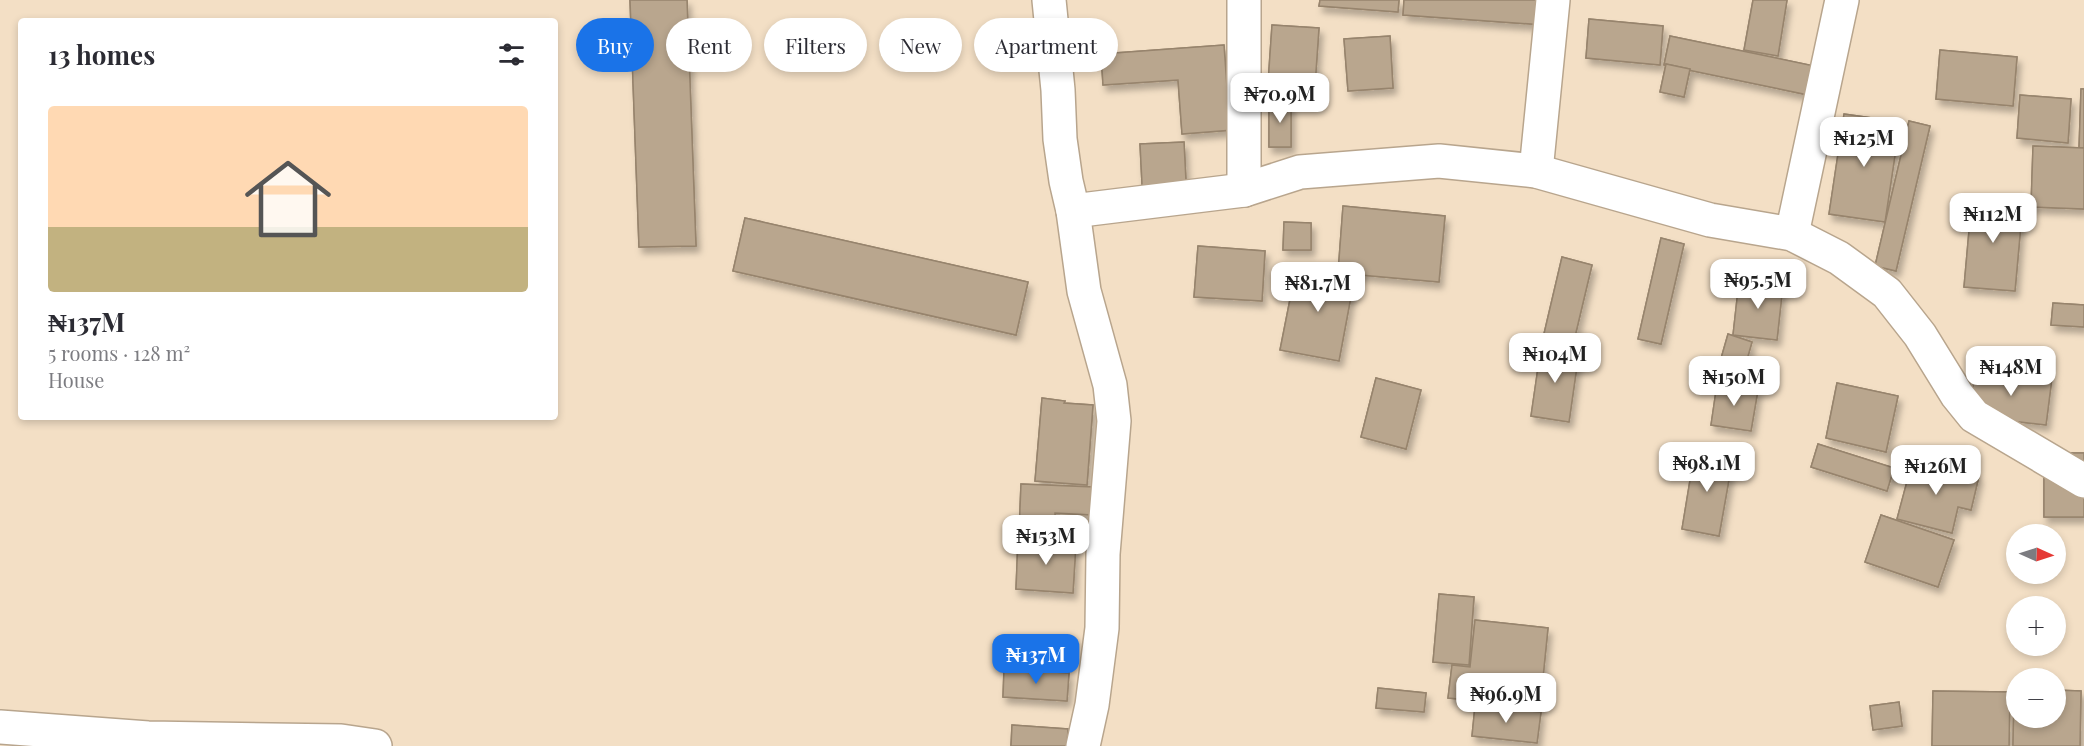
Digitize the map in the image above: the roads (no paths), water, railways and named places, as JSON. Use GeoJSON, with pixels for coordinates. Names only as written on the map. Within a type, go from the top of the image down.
{"type":"FeatureCollection","features":[{"type":"Feature","properties":{"kind":"street"},"geometry":{"type":"LineString","coordinates":[[1049,0],[1058,90],[1060,139],[1066,181],[1073,211],[1084,291],[1110,385],[1114,421],[1103,554],[1102,628],[1092,705],[1083,746]]}},
{"type":"Feature","properties":{"kind":"street"},"geometry":{"type":"LineString","coordinates":[[1244,0],[1244,190]]}},
{"type":"Feature","properties":{"kind":"street"},"geometry":{"type":"LineString","coordinates":[[1536,171],[1552,0]]}},
{"type":"Feature","properties":{"kind":"street"},"geometry":{"type":"LineString","coordinates":[[1792,234],[1842,0]]}},
{"type":"Feature","properties":{"kind":"street"},"geometry":{"type":"LineString","coordinates":[[1073,211],[1244,190],[1300,172],[1439,161],[1536,171],[1710,220],[1792,234],[1839,258],[1887,293],[1920,335],[1957,396],[1974,416],[2084,481]]}},
{"type":"Feature","properties":{"kind":"street"},"geometry":{"type":"LineString","coordinates":[[0,727],[148,738],[341,741],[375,746]]}}]}
